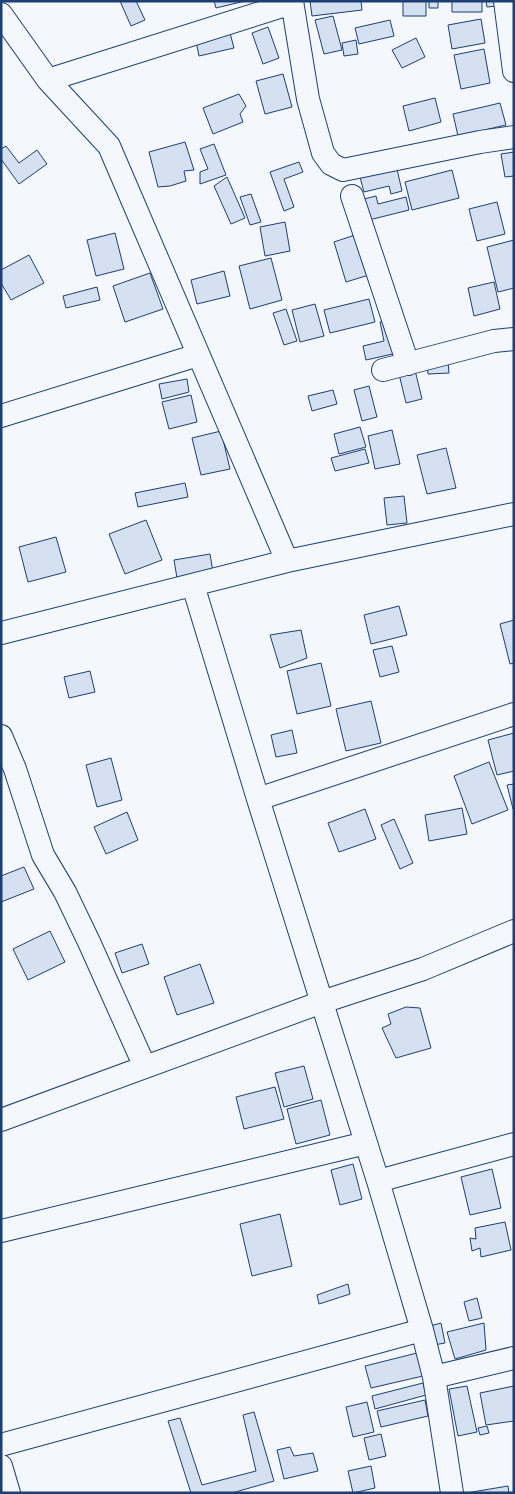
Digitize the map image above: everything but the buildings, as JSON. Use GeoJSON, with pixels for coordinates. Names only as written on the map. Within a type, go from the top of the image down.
{"type":"FeatureCollection","features":[{"type":"Feature","properties":{"kind":"street"},"geometry":{"type":"LineString","coordinates":[[505,1],[514,71]]}},
{"type":"Feature","properties":{"kind":"street"},"geometry":{"type":"LineString","coordinates":[[48,80],[292,2],[308,99],[323,153],[331,164],[343,170],[480,142],[514,137]]}},
{"type":"Feature","properties":{"kind":"street"},"geometry":{"type":"LineString","coordinates":[[1,14],[48,80],[109,146],[287,561]]}},
{"type":"Feature","properties":{"kind":"street"},"geometry":{"type":"LineString","coordinates":[[352,196],[408,364]]}},
{"type":"Feature","properties":{"kind":"street"},"geometry":{"type":"LineString","coordinates":[[383,370],[494,341],[514,339]]}},
{"type":"Feature","properties":{"kind":"street"},"geometry":{"type":"LineString","coordinates":[[1,416],[198,355]]}},
{"type":"Feature","properties":{"kind":"street"},"geometry":{"type":"LineString","coordinates":[[1,633],[287,561],[514,514]]}},
{"type":"Feature","properties":{"kind":"street"},"geometry":{"type":"LineString","coordinates":[[193,585],[378,1181],[422,1330],[434,1377],[452,1493]]}},
{"type":"Feature","properties":{"kind":"street"},"geometry":{"type":"LineString","coordinates":[[258,799],[514,714]]}},
{"type":"Feature","properties":{"kind":"street"},"geometry":{"type":"LineString","coordinates":[[1,736],[15,769],[43,855],[65,892],[145,1067]]}},
{"type":"Feature","properties":{"kind":"street"},"geometry":{"type":"LineString","coordinates":[[1,1120],[322,1002],[423,969],[514,931]]}},
{"type":"Feature","properties":{"kind":"street"},"geometry":{"type":"LineString","coordinates":[[1,1231],[366,1143]]}},
{"type":"Feature","properties":{"kind":"street"},"geometry":{"type":"LineString","coordinates":[[378,1181],[514,1144]]}},
{"type":"Feature","properties":{"kind":"street"},"geometry":{"type":"LineString","coordinates":[[1,1445],[422,1330]]}},
{"type":"Feature","properties":{"kind":"street"},"geometry":{"type":"LineString","coordinates":[[434,1377],[514,1358]]}},
{"type":"Feature","properties":{"kind":"street"},"geometry":{"type":"LineString","coordinates":[[1,1466],[9,1493]]}}]}
